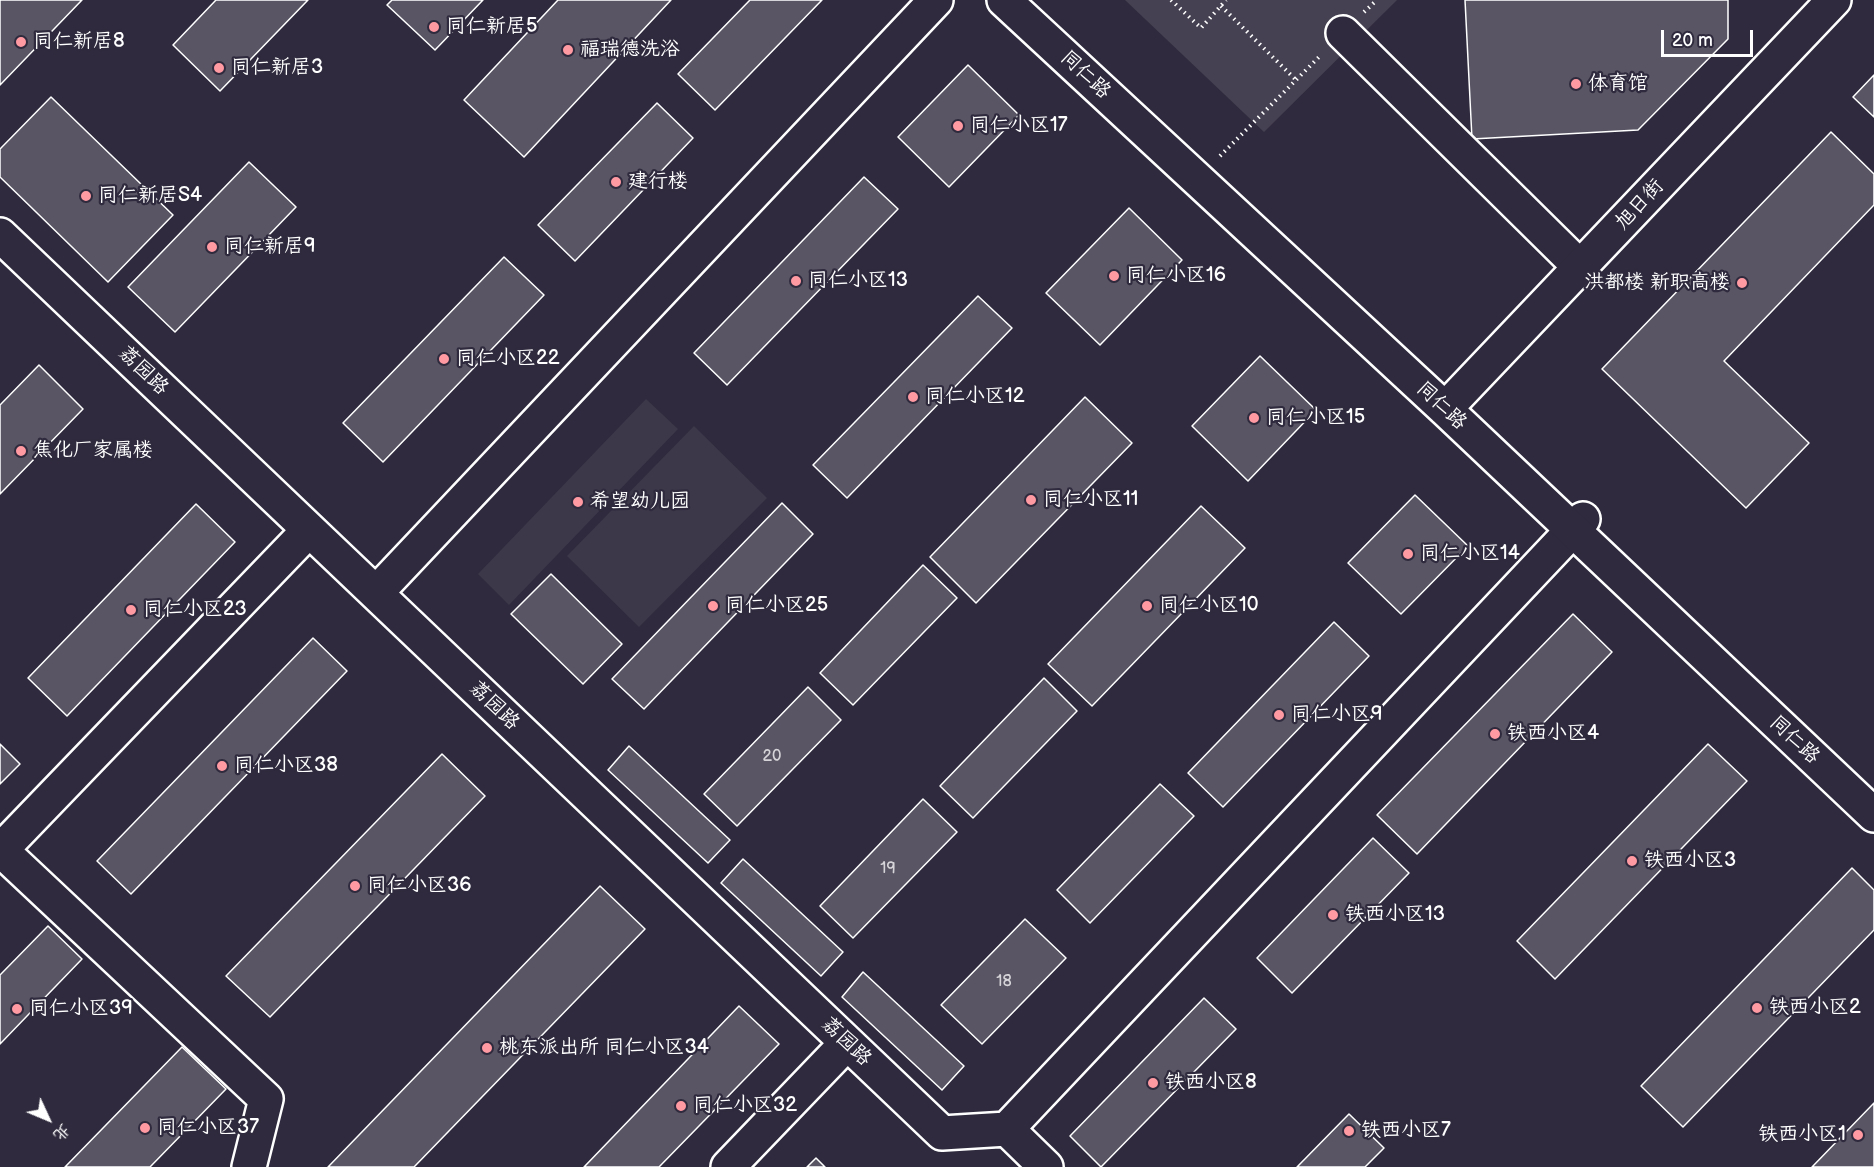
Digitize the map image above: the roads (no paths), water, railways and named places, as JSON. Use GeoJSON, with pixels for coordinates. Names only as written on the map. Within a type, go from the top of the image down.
{"type":"FeatureCollection","features":[{"type":"Feature","properties":{"kind":"street"},"geometry":{"type":"LineString","coordinates":[[376,593],[936,0]]}},
{"type":"Feature","properties":{"kind":"street","name":"同仁路"},"geometry":{"type":"LineString","coordinates":[[1005,0],[1450,404]]}},
{"type":"Feature","properties":{"kind":"street","name":"同仁路"},"geometry":{"type":"LineString","coordinates":[[1035,0],[1874,815]]}},
{"type":"Feature","properties":{"kind":"street","name":"旭日街"},"geometry":{"type":"LineString","coordinates":[[1450,404],[1834,0]]}},
{"type":"Feature","properties":{"kind":"street"},"geometry":{"type":"LineString","coordinates":[[1343,33],[1581,268]]}},
{"type":"Feature","properties":{"kind":"street","name":"荔园路"},"geometry":{"type":"LineString","coordinates":[[0,235],[942,1133],[1007,1129]]}},
{"type":"Feature","properties":{"kind":"street"},"geometry":{"type":"LineString","coordinates":[[1046,1167],[1007,1129],[1577,525]]}},
{"type":"Feature","properties":{"kind":"street","name":"同仁路"},"geometry":{"type":"LineString","coordinates":[[1577,525],[1874,788]]}},
{"type":"Feature","properties":{"kind":"street"},"geometry":{"type":"LineString","coordinates":[[249,1167],[266,1099],[1,851],[309,530]]}},
{"type":"Feature","properties":{"kind":"street"},"geometry":{"type":"LineString","coordinates":[[728,1167],[847,1042]]}},
{"type":"Feature","properties":{"kind":"place","name":"同仁新居5"},"geometry":{"type":"Point","coordinates":[434,27]}},
{"type":"Feature","properties":{"kind":"place","name":"同仁新居8"},"geometry":{"type":"Point","coordinates":[21,42]}},
{"type":"Feature","properties":{"kind":"place","name":"福瑞德洗浴"},"geometry":{"type":"Point","coordinates":[568,50]}},
{"type":"Feature","properties":{"kind":"place","name":"同仁新居3"},"geometry":{"type":"Point","coordinates":[219,68]}},
{"type":"Feature","properties":{"kind":"place","name":"体育馆"},"geometry":{"type":"Point","coordinates":[1576,84]}},
{"type":"Feature","properties":{"kind":"place","name":"同仁小区17"},"geometry":{"type":"Point","coordinates":[958,126]}},
{"type":"Feature","properties":{"kind":"place","name":"建行楼"},"geometry":{"type":"Point","coordinates":[616,182]}},
{"type":"Feature","properties":{"kind":"place","name":"同仁新居S4"},"geometry":{"type":"Point","coordinates":[86,196]}},
{"type":"Feature","properties":{"kind":"place","name":"同仁新居9"},"geometry":{"type":"Point","coordinates":[212,247]}},
{"type":"Feature","properties":{"kind":"place","name":"同仁小区16"},"geometry":{"type":"Point","coordinates":[1114,276]}},
{"type":"Feature","properties":{"kind":"place","name":"同仁小区13"},"geometry":{"type":"Point","coordinates":[796,281]}},
{"type":"Feature","properties":{"kind":"place","name":"洪都楼 新职高楼"},"geometry":{"type":"Point","coordinates":[1742,283]}},
{"type":"Feature","properties":{"kind":"place","name":"同仁小区22"},"geometry":{"type":"Point","coordinates":[444,359]}},
{"type":"Feature","properties":{"kind":"place","name":"同仁小区12"},"geometry":{"type":"Point","coordinates":[913,397]}},
{"type":"Feature","properties":{"kind":"place","name":"同仁小区15"},"geometry":{"type":"Point","coordinates":[1254,418]}},
{"type":"Feature","properties":{"kind":"place","name":"焦化厂家属楼"},"geometry":{"type":"Point","coordinates":[21,451]}},
{"type":"Feature","properties":{"kind":"place","name":"同仁小区11"},"geometry":{"type":"Point","coordinates":[1031,500]}},
{"type":"Feature","properties":{"kind":"place","name":"希望幼儿园"},"geometry":{"type":"Point","coordinates":[578,502]}},
{"type":"Feature","properties":{"kind":"place","name":"同仁小区14"},"geometry":{"type":"Point","coordinates":[1408,554]}},
{"type":"Feature","properties":{"kind":"place","name":"同仁小区25"},"geometry":{"type":"Point","coordinates":[713,606]}},
{"type":"Feature","properties":{"kind":"place","name":"同仁小区10"},"geometry":{"type":"Point","coordinates":[1147,606]}},
{"type":"Feature","properties":{"kind":"place","name":"同仁小区23"},"geometry":{"type":"Point","coordinates":[131,610]}},
{"type":"Feature","properties":{"kind":"place","name":"同仁小区9"},"geometry":{"type":"Point","coordinates":[1279,715]}},
{"type":"Feature","properties":{"kind":"place","name":"铁西小区4"},"geometry":{"type":"Point","coordinates":[1495,734]}},
{"type":"Feature","properties":{"kind":"place","name":"同仁小区38"},"geometry":{"type":"Point","coordinates":[222,766]}},
{"type":"Feature","properties":{"kind":"place","name":"铁西小区3"},"geometry":{"type":"Point","coordinates":[1632,861]}},
{"type":"Feature","properties":{"kind":"place","name":"同仁小区36"},"geometry":{"type":"Point","coordinates":[355,886]}},
{"type":"Feature","properties":{"kind":"place","name":"铁西小区13"},"geometry":{"type":"Point","coordinates":[1333,915]}},
{"type":"Feature","properties":{"kind":"place","name":"铁西小区2"},"geometry":{"type":"Point","coordinates":[1757,1008]}},
{"type":"Feature","properties":{"kind":"place","name":"同仁小区39"},"geometry":{"type":"Point","coordinates":[17,1009]}},
{"type":"Feature","properties":{"kind":"place","name":"桃东派出所 同仁小区34"},"geometry":{"type":"Point","coordinates":[487,1048]}},
{"type":"Feature","properties":{"kind":"place","name":"铁西小区8"},"geometry":{"type":"Point","coordinates":[1153,1083]}},
{"type":"Feature","properties":{"kind":"place","name":"同仁小区32"},"geometry":{"type":"Point","coordinates":[681,1106]}},
{"type":"Feature","properties":{"kind":"place","name":"同仁小区37"},"geometry":{"type":"Point","coordinates":[145,1128]}},
{"type":"Feature","properties":{"kind":"place","name":"铁西小区7"},"geometry":{"type":"Point","coordinates":[1349,1131]}},
{"type":"Feature","properties":{"kind":"place","name":"铁西小区1"},"geometry":{"type":"Point","coordinates":[1858,1135]}}]}
